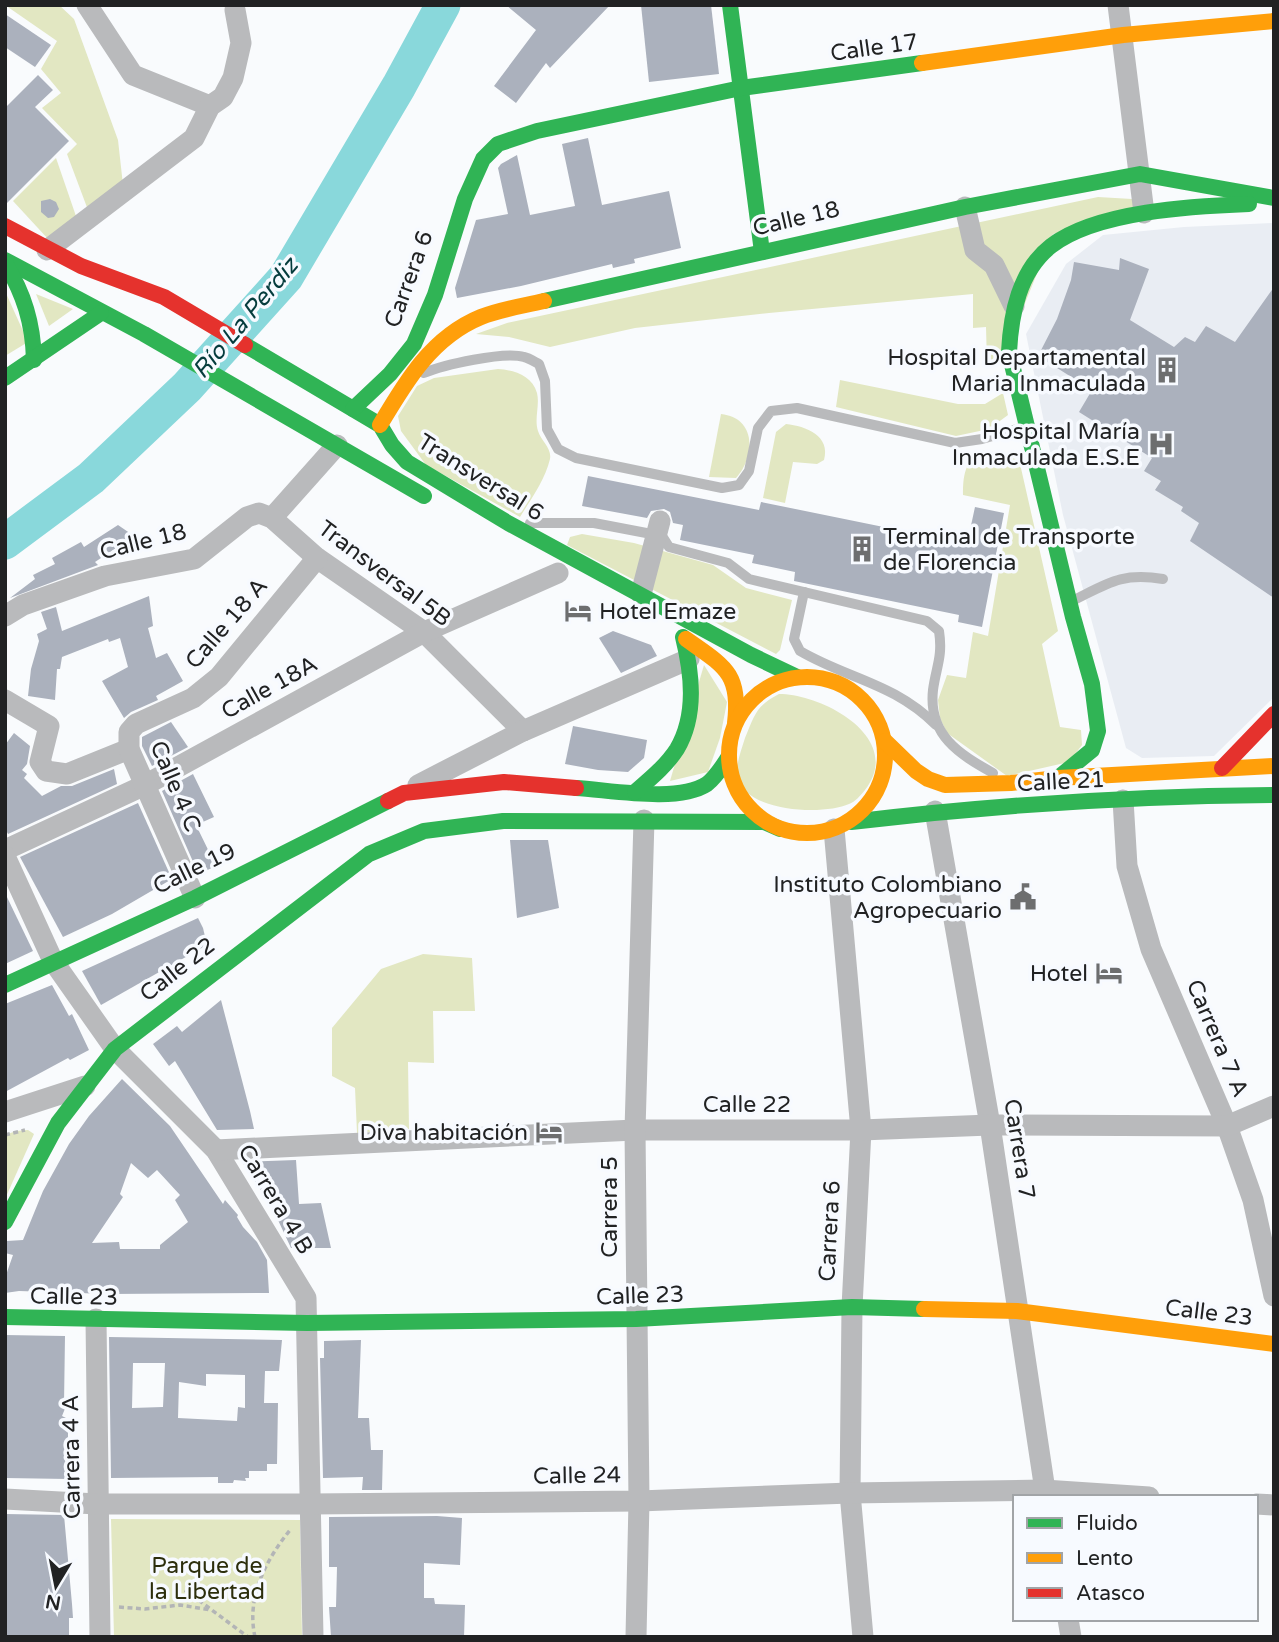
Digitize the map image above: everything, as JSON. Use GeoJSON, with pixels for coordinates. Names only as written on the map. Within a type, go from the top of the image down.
{"type":"FeatureCollection","features":[{"type":"Feature","properties":{"kind":"main road"},"geometry":{"type":"LineString","coordinates":[[730,5],[762,252]]}},
{"type":"Feature","properties":{"kind":"main road","name":"Calle 17"},"geometry":{"type":"LineString","coordinates":[[489,152],[512,138],[537,131],[741,88],[1123,35],[1274,20]]}},
{"type":"Feature","properties":{"kind":"main road","name":"Carrera 6"},"geometry":{"type":"LineString","coordinates":[[353,409],[377,387],[419,336],[433,301],[465,196],[489,152]]}},
{"type":"Feature","properties":{"kind":"main road","name":"Calle 18"},"geometry":{"type":"LineString","coordinates":[[380,425],[417,365],[446,337],[481,317],[539,302],[965,207],[1140,174],[1274,198]]}},
{"type":"Feature","properties":{"kind":"main road"},"geometry":{"type":"LineString","coordinates":[[1058,778],[1092,750],[1098,731],[1092,684],[1028,426],[1014,380],[1009,352],[1010,320],[1019,290],[1052,245],[1079,231],[1144,214],[1274,203]]}},
{"type":"Feature","properties":{"kind":"main road","name":"Transversal 6"},"geometry":{"type":"LineString","coordinates":[[5,226],[47,250],[120,282],[164,297],[380,425],[407,462],[508,523],[751,655],[797,677]]}},
{"type":"Feature","properties":{"kind":"main road"},"geometry":{"type":"LineString","coordinates":[[5,261],[28,306],[34,333],[34,360]]}},
{"type":"Feature","properties":{"kind":"main road","name":"Transversal 6"},"geometry":{"type":"LineString","coordinates":[[5,261],[144,334],[437,503]]}},
{"type":"Feature","properties":{"kind":"main road"},"geometry":{"type":"LineString","coordinates":[[5,378],[101,313]]}},
{"type":"Feature","properties":{"kind":"main road","name":"Transversal 6"},"geometry":{"type":"LineString","coordinates":[[536,561],[565,576]]}},
{"type":"Feature","properties":{"kind":"main road"},"geometry":{"type":"LineString","coordinates":[[665,628],[719,662],[729,673],[737,691],[735,723]]}},
{"type":"Feature","properties":{"kind":"main road"},"geometry":{"type":"LineString","coordinates":[[635,792],[669,760],[686,729],[691,691],[689,659],[683,637]]}},
{"type":"Feature","properties":{"kind":"main road","name":"Calle 21"},"geometry":{"type":"LineString","coordinates":[[842,825],[868,806],[880,786],[886,764],[885,741],[877,718],[863,699],[844,685],[821,678],[797,677],[781,681],[754,697],[735,723],[728,758],[733,781],[743,801],[760,818],[780,829],[798,834],[816,834],[842,825],[935,811],[1199,795],[1274,795]]}},
{"type":"Feature","properties":{"kind":"main road"},"geometry":{"type":"LineString","coordinates":[[1222,768],[1274,713]]}},
{"type":"Feature","properties":{"kind":"main road","name":"Calle 21"},"geometry":{"type":"LineString","coordinates":[[885,741],[916,771],[945,785],[1274,766]]}},
{"type":"Feature","properties":{"kind":"main road","name":"Calle 19"},"geometry":{"type":"LineString","coordinates":[[5,985],[195,898],[404,793],[505,782],[672,795],[696,790],[715,779],[728,758]]}},
{"type":"Feature","properties":{"kind":"main road","name":"Calle 22"},"geometry":{"type":"LineString","coordinates":[[5,1222],[58,1123],[115,1049],[369,854],[424,831],[489,823],[764,821],[780,829]]}},
{"type":"Feature","properties":{"kind":"main road","name":"Calle 23"},"geometry":{"type":"LineString","coordinates":[[5,1317],[307,1323],[636,1319],[852,1307],[1017,1311],[1274,1343]]}},
{"type":"Feature","properties":{"kind":"street"},"geometry":{"type":"LineString","coordinates":[[87,5],[133,75],[209,106]]}},
{"type":"Feature","properties":{"kind":"street"},"geometry":{"type":"LineString","coordinates":[[1118,5],[1144,214]]}},
{"type":"Feature","properties":{"kind":"street"},"geometry":{"type":"LineString","coordinates":[[47,250],[194,138],[209,106],[223,96],[233,78],[241,43],[235,7]]}},
{"type":"Feature","properties":{"kind":"street"},"geometry":{"type":"LineString","coordinates":[[965,207],[975,250],[993,265],[1014,306]]}},
{"type":"Feature","properties":{"kind":"street"},"geometry":{"type":"LineString","coordinates":[[272,518],[337,445]]}},
{"type":"Feature","properties":{"kind":"street","name":"Calle 18"},"geometry":{"type":"LineString","coordinates":[[5,616],[23,605],[105,576],[194,559],[247,517],[259,513],[272,518]]}},
{"type":"Feature","properties":{"kind":"street","name":"Transversal 5B"},"geometry":{"type":"LineString","coordinates":[[272,518],[317,558],[424,632],[523,730]]}},
{"type":"Feature","properties":{"kind":"street"},"geometry":{"type":"LineString","coordinates":[[641,594],[658,528]]}},
{"type":"Feature","properties":{"kind":"street","name":"Calle 18 A"},"geometry":{"type":"LineString","coordinates":[[5,700],[49,726],[40,762],[46,771],[67,774],[129,740],[136,724],[192,698],[219,677],[317,558]]}},
{"type":"Feature","properties":{"kind":"street","name":"Calle 18A"},"geometry":{"type":"LineString","coordinates":[[5,850],[145,785],[424,632],[565,576]]}},
{"type":"Feature","properties":{"kind":"street","name":"Calle 19"},"geometry":{"type":"LineString","coordinates":[[404,793],[523,730],[689,659]]}},
{"type":"Feature","properties":{"kind":"street","name":"Calle 4 C"},"geometry":{"type":"LineString","coordinates":[[129,740],[145,785],[195,898]]}},
{"type":"Feature","properties":{"kind":"street","name":"Carrera 7 A"},"geometry":{"type":"LineString","coordinates":[[1123,800],[1127,866],[1151,949],[1227,1126],[1263,1200],[1274,1296]]}},
{"type":"Feature","properties":{"kind":"street","name":"Carrera 7"},"geometry":{"type":"LineString","coordinates":[[935,811],[990,1125],[1045,1493]]}},
{"type":"Feature","properties":{"kind":"street","name":"Carrera 5"},"geometry":{"type":"LineString","coordinates":[[636,1637],[639,1501],[635,1130],[644,820]]}},
{"type":"Feature","properties":{"kind":"street","name":"Carrera 6"},"geometry":{"type":"LineString","coordinates":[[842,825],[861,1130],[852,1307],[850,1493],[863,1637]]}},
{"type":"Feature","properties":{"kind":"street","name":"Carrera 4 B"},"geometry":{"type":"LineString","coordinates":[[5,856],[53,961],[115,1049],[216,1150],[306,1298],[313,1637]]}},
{"type":"Feature","properties":{"kind":"street"},"geometry":{"type":"LineString","coordinates":[[5,1112],[87,1086]]}},
{"type":"Feature","properties":{"kind":"street","name":"Calle 22"},"geometry":{"type":"LineString","coordinates":[[216,1150],[635,1130],[861,1130],[990,1125],[1227,1126],[1274,1106]]}},
{"type":"Feature","properties":{"kind":"street","name":"Carrera 4 A"},"geometry":{"type":"LineString","coordinates":[[96,1319],[100,1637]]}},
{"type":"Feature","properties":{"kind":"street","name":"Calle 24"},"geometry":{"type":"LineString","coordinates":[[5,1499],[97,1504],[310,1504],[639,1501],[850,1493],[1097,1495]]}},
{"type":"Feature","properties":{"kind":"lane"},"geometry":{"type":"LineString","coordinates":[[405,382],[440,366],[509,355],[524,357],[539,364],[545,381],[547,429],[558,449],[576,458],[722,488],[739,485],[749,471],[758,428],[771,411],[797,408],[955,443],[1028,426]]}},
{"type":"Feature","properties":{"kind":"lane"},"geometry":{"type":"LineString","coordinates":[[508,523],[594,523],[658,528],[669,547],[728,563],[749,579],[927,621],[939,631],[942,647],[933,689],[932,708],[936,725]]}},
{"type":"Feature","properties":{"kind":"lane"},"geometry":{"type":"LineString","coordinates":[[1070,602],[1119,579],[1134,576],[1163,579]]}},
{"type":"Feature","properties":{"kind":"lane"},"geometry":{"type":"LineString","coordinates":[[804,592],[794,639],[800,651],[904,698],[921,710],[936,725],[943,737],[961,752],[1011,783]]}},
{"type":"Feature","properties":{"kind":"path"},"geometry":{"type":"LineString","coordinates":[[5,1135],[28,1130]]}},
{"type":"Feature","properties":{"kind":"path"},"geometry":{"type":"LineString","coordinates":[[255,1637],[253,1614],[258,1584],[273,1552],[292,1528]]}},
{"type":"Feature","properties":{"kind":"path"},"geometry":{"type":"LineString","coordinates":[[185,1590],[248,1637]]}},
{"type":"Feature","properties":{"kind":"path"},"geometry":{"type":"LineString","coordinates":[[114,1607],[145,1609],[180,1605],[211,1610]]}},
{"type":"Feature","properties":{"kind":"shaded area","name":"Hospital María Inmaculada E.S.E"},"geometry":{"type":"Polygon","coordinates":[[[1274,223],[1274,697],[1214,756],[1142,758],[1126,748],[1063,515],[1026,334],[1066,264],[1103,235],[1184,227],[1274,223]]]}},
{"type":"Feature","properties":{"kind":"green space"},"geometry":{"type":"Polygon","coordinates":[[[5,5],[59,5],[74,19],[118,140],[123,185],[88,210],[67,154],[77,144],[42,108],[61,93],[41,69],[57,41],[5,5]]]}},
{"type":"Feature","properties":{"kind":"green space"},"geometry":{"type":"Polygon","coordinates":[[[56,158],[77,219],[49,240],[13,201],[56,158]]]}},
{"type":"Feature","properties":{"kind":"green space"},"geometry":{"type":"Polygon","coordinates":[[[1098,197],[1132,199],[1147,209],[1053,234],[1000,365],[987,364],[986,327],[973,328],[973,294],[635,328],[550,347],[509,337],[476,334],[507,323],[1098,197]]]}},
{"type":"Feature","properties":{"kind":"green space"},"geometry":{"type":"Polygon","coordinates":[[[5,291],[28,342],[5,356],[5,291]]]}},
{"type":"Feature","properties":{"kind":"green space"},"geometry":{"type":"Polygon","coordinates":[[[36,294],[73,309],[49,326],[36,294]]]}},
{"type":"Feature","properties":{"kind":"green space"},"geometry":{"type":"Polygon","coordinates":[[[498,369],[521,375],[535,387],[538,398],[537,426],[550,455],[541,482],[520,517],[426,465],[401,431],[398,416],[417,386],[434,378],[498,369]]]}},
{"type":"Feature","properties":{"kind":"green space"},"geometry":{"type":"Polygon","coordinates":[[[840,380],[958,404],[985,404],[1003,393],[1008,415],[989,429],[956,436],[836,407],[840,380]]]}},
{"type":"Feature","properties":{"kind":"green space"},"geometry":{"type":"Polygon","coordinates":[[[721,414],[733,417],[747,430],[747,460],[736,478],[709,477],[721,414]]]}},
{"type":"Feature","properties":{"kind":"green space"},"geometry":{"type":"Polygon","coordinates":[[[786,424],[815,434],[824,445],[825,452],[824,460],[817,464],[793,462],[785,503],[763,498],[776,432],[786,424]]]}},
{"type":"Feature","properties":{"kind":"green space"},"geometry":{"type":"Polygon","coordinates":[[[980,450],[1018,455],[1058,631],[1042,644],[1060,727],[1081,730],[1082,745],[1069,762],[1007,776],[947,733],[940,718],[938,700],[947,675],[966,678],[973,632],[988,636],[1010,505],[963,495],[966,470],[980,450]]]}},
{"type":"Feature","properties":{"kind":"green space"},"geometry":{"type":"Polygon","coordinates":[[[582,534],[634,543],[713,565],[746,588],[792,600],[780,650],[776,654],[567,545],[570,537],[582,534]]]}},
{"type":"Feature","properties":{"kind":"green space"},"geometry":{"type":"Polygon","coordinates":[[[704,665],[727,702],[720,738],[708,772],[670,781],[704,665]]]}},
{"type":"Feature","properties":{"kind":"green space"},"geometry":{"type":"Polygon","coordinates":[[[779,694],[797,696],[836,711],[854,722],[867,737],[875,753],[875,771],[865,790],[853,802],[821,810],[784,808],[752,796],[742,787],[737,770],[745,738],[757,712],[779,694]]]}},
{"type":"Feature","properties":{"kind":"green space"},"geometry":{"type":"Polygon","coordinates":[[[423,954],[472,958],[475,1011],[433,1011],[434,1063],[408,1062],[409,1129],[357,1133],[355,1088],[332,1076],[332,1028],[381,969],[423,954]]]}},
{"type":"Feature","properties":{"kind":"green space"},"geometry":{"type":"Polygon","coordinates":[[[28,1130],[34,1134],[5,1199],[5,1135],[28,1130]]]}},
{"type":"Feature","properties":{"kind":"green space","name":"Parque de la Libertad"},"geometry":{"type":"Polygon","coordinates":[[[111,1519],[300,1520],[302,1637],[114,1637],[111,1519]]]}},
{"type":"Feature","properties":{"kind":"building"},"geometry":{"type":"Polygon","coordinates":[[[506,5],[610,5],[550,68],[546,63],[516,103],[494,86],[536,30],[506,5]]]}},
{"type":"Feature","properties":{"kind":"building"},"geometry":{"type":"Polygon","coordinates":[[[641,5],[711,5],[719,74],[649,82],[641,5]]]}},
{"type":"Feature","properties":{"kind":"building"},"geometry":{"type":"Polygon","coordinates":[[[5,14],[51,45],[35,67],[5,47],[5,14]]]}},
{"type":"Feature","properties":{"kind":"building"},"geometry":{"type":"Polygon","coordinates":[[[38,75],[53,90],[35,107],[69,141],[5,205],[5,108],[38,75]]]}},
{"type":"Feature","properties":{"kind":"building"},"geometry":{"type":"Polygon","coordinates":[[[588,138],[602,205],[669,191],[681,248],[634,259],[635,263],[613,268],[612,264],[457,298],[455,288],[476,220],[508,214],[498,168],[501,164],[517,155],[530,215],[575,206],[562,144],[588,138]]]}},
{"type":"Feature","properties":{"kind":"building"},"geometry":{"type":"Polygon","coordinates":[[[50,199],[56,202],[59,209],[54,217],[48,218],[41,212],[41,201],[50,199]]]}},
{"type":"Feature","properties":{"kind":"building","name":"Hospital Departamental Maria Inmaculada"},"geometry":{"type":"Polygon","coordinates":[[[1120,258],[1149,269],[1130,320],[1174,347],[1185,337],[1195,342],[1206,326],[1235,342],[1274,287],[1274,598],[1190,541],[1199,523],[1181,511],[1183,507],[1155,490],[1161,481],[1144,471],[1152,458],[1079,412],[1092,390],[1038,356],[1057,319],[1071,280],[1074,262],[1119,270],[1120,258]]]}},
{"type":"Feature","properties":{"kind":"building","name":"Terminal de Transporte de Florencia"},"geometry":{"type":"Polygon","coordinates":[[[588,476],[759,510],[761,502],[967,544],[975,507],[1004,513],[982,627],[958,622],[959,615],[794,581],[795,572],[752,563],[754,555],[680,540],[683,525],[673,523],[670,512],[664,509],[651,511],[647,518],[582,506],[588,476]]]}},
{"type":"Feature","properties":{"kind":"building"},"geometry":{"type":"Polygon","coordinates":[[[118,525],[134,536],[95,562],[98,565],[10,598],[35,579],[33,575],[55,564],[52,558],[81,542],[84,547],[118,525]]]}},
{"type":"Feature","properties":{"kind":"building"},"geometry":{"type":"Polygon","coordinates":[[[149,596],[153,626],[148,628],[156,658],[167,653],[183,681],[156,696],[158,700],[124,718],[102,681],[128,667],[120,638],[109,642],[108,639],[62,657],[60,669],[57,669],[55,700],[28,696],[31,669],[39,641],[37,634],[47,629],[41,612],[56,607],[62,631],[149,596]]]}},
{"type":"Feature","properties":{"kind":"building"},"geometry":{"type":"Polygon","coordinates":[[[613,631],[651,645],[657,656],[621,673],[599,638],[613,631]]]}},
{"type":"Feature","properties":{"kind":"building"},"geometry":{"type":"Polygon","coordinates":[[[171,722],[188,747],[152,766],[142,746],[142,737],[171,722]]]}},
{"type":"Feature","properties":{"kind":"building"},"geometry":{"type":"Polygon","coordinates":[[[573,726],[647,740],[644,758],[628,772],[565,764],[573,726]]]}},
{"type":"Feature","properties":{"kind":"building"},"geometry":{"type":"Polygon","coordinates":[[[14,733],[30,746],[27,764],[22,770],[27,774],[24,778],[42,796],[61,786],[72,786],[114,769],[117,784],[8,834],[5,828],[5,745],[14,733]]]}},
{"type":"Feature","properties":{"kind":"building"},"geometry":{"type":"Polygon","coordinates":[[[193,774],[214,817],[196,825],[216,866],[201,873],[198,873],[162,791],[193,774]]]}},
{"type":"Feature","properties":{"kind":"building"},"geometry":{"type":"Polygon","coordinates":[[[138,803],[172,879],[112,914],[63,937],[20,857],[138,803]]]}},
{"type":"Feature","properties":{"kind":"building"},"geometry":{"type":"Polygon","coordinates":[[[510,840],[548,840],[559,908],[517,918],[510,840]]]}},
{"type":"Feature","properties":{"kind":"building"},"geometry":{"type":"Polygon","coordinates":[[[5,893],[33,951],[5,964],[5,893]]]}},
{"type":"Feature","properties":{"kind":"building"},"geometry":{"type":"Polygon","coordinates":[[[198,918],[207,945],[101,1005],[82,971],[198,918]]]}},
{"type":"Feature","properties":{"kind":"building"},"geometry":{"type":"Polygon","coordinates":[[[52,985],[69,1016],[72,1014],[89,1050],[70,1060],[68,1058],[5,1092],[5,1004],[52,985]]]}},
{"type":"Feature","properties":{"kind":"building"},"geometry":{"type":"Polygon","coordinates":[[[221,1000],[254,1129],[217,1130],[175,1061],[169,1066],[153,1044],[177,1026],[182,1032],[221,1000]]]}},
{"type":"Feature","properties":{"kind":"building"},"geometry":{"type":"Polygon","coordinates":[[[122,1079],[170,1126],[223,1204],[225,1200],[257,1242],[267,1260],[269,1293],[5,1293],[5,1278],[13,1255],[5,1253],[7,1241],[23,1240],[43,1191],[69,1144],[89,1116],[122,1079]],[[131,1163],[120,1194],[123,1197],[92,1243],[119,1242],[120,1249],[160,1249],[160,1245],[188,1222],[175,1200],[180,1195],[157,1170],[148,1178],[131,1163]]]}},
{"type":"Feature","properties":{"kind":"building"},"geometry":{"type":"Polygon","coordinates":[[[296,1160],[299,1204],[321,1203],[331,1248],[291,1248],[271,1205],[242,1162],[296,1160]]]}},
{"type":"Feature","properties":{"kind":"building"},"geometry":{"type":"Polygon","coordinates":[[[5,1335],[65,1336],[66,1406],[62,1416],[68,1419],[68,1479],[5,1478],[5,1335]]]}},
{"type":"Feature","properties":{"kind":"building"},"geometry":{"type":"Polygon","coordinates":[[[109,1337],[282,1340],[279,1371],[265,1371],[264,1403],[278,1403],[277,1464],[267,1464],[267,1471],[249,1471],[246,1481],[234,1480],[233,1483],[218,1483],[218,1477],[111,1478],[109,1337]],[[133,1363],[132,1408],[163,1407],[165,1363],[133,1363]],[[206,1374],[206,1386],[179,1382],[178,1418],[237,1421],[238,1407],[245,1408],[245,1375],[206,1374]]]}},
{"type":"Feature","properties":{"kind":"building"},"geometry":{"type":"Polygon","coordinates":[[[361,1340],[358,1418],[369,1418],[371,1450],[383,1450],[382,1490],[362,1490],[363,1477],[323,1478],[320,1358],[324,1358],[324,1341],[361,1340]]]}},
{"type":"Feature","properties":{"kind":"building"},"geometry":{"type":"Polygon","coordinates":[[[5,1514],[64,1515],[73,1618],[69,1618],[69,1637],[5,1637],[5,1514]]]}},
{"type":"Feature","properties":{"kind":"building"},"geometry":{"type":"Polygon","coordinates":[[[329,1517],[462,1518],[460,1565],[424,1563],[424,1598],[434,1598],[435,1604],[465,1605],[464,1637],[331,1637],[329,1607],[336,1607],[337,1567],[329,1567],[329,1517]]]}},
{"type":"Feature","properties":{"kind":"waterway","name":"Río La Perdiz"},"geometry":{"type":"LineString","coordinates":[[5,542],[91,478],[187,387],[286,277],[399,86],[443,5]]}},
{"type":"Feature","properties":{"kind":"traffic: fast"},"geometry":{"type":"LineString","coordinates":[[730,5],[762,252]]}},
{"type":"Feature","properties":{"kind":"traffic: fast"},"geometry":{"type":"LineString","coordinates":[[353,409],[390,374],[414,344],[435,295],[465,199],[483,159],[498,144],[537,131],[741,88],[922,63]]}},
{"type":"Feature","properties":{"kind":"traffic: fast"},"geometry":{"type":"LineString","coordinates":[[544,301],[965,207],[1140,174],[1274,198]]}},
{"type":"Feature","properties":{"kind":"traffic: fast"},"geometry":{"type":"LineString","coordinates":[[1058,778],[1092,750],[1098,731],[1092,684],[1073,617],[1009,352],[1019,294],[1040,256],[1070,234],[1093,225],[1146,213],[1201,206],[1249,204]]}},
{"type":"Feature","properties":{"kind":"traffic: fast"},"geometry":{"type":"LineString","coordinates":[[5,260],[144,334],[424,496]]}},
{"type":"Feature","properties":{"kind":"traffic: fast"},"geometry":{"type":"LineString","coordinates":[[5,263],[26,309],[34,360]]}},
{"type":"Feature","properties":{"kind":"traffic: fast"},"geometry":{"type":"LineString","coordinates":[[5,378],[101,313]]}},
{"type":"Feature","properties":{"kind":"traffic: fast"},"geometry":{"type":"LineString","coordinates":[[245,345],[380,425],[407,462],[508,523],[751,655],[797,677]]}},
{"type":"Feature","properties":{"kind":"traffic: fast"},"geometry":{"type":"LineString","coordinates":[[635,792],[673,755],[688,722],[691,694],[683,637]]}},
{"type":"Feature","properties":{"kind":"traffic: fast"},"geometry":{"type":"LineString","coordinates":[[576,788],[644,794],[679,793],[707,784],[728,758]]}},
{"type":"Feature","properties":{"kind":"traffic: fast"},"geometry":{"type":"LineString","coordinates":[[851,822],[1062,802],[1274,795]]}},
{"type":"Feature","properties":{"kind":"traffic: fast"},"geometry":{"type":"LineString","coordinates":[[5,985],[195,898],[388,801]]}},
{"type":"Feature","properties":{"kind":"traffic: fast"},"geometry":{"type":"LineString","coordinates":[[5,1222],[58,1123],[115,1049],[369,854],[424,831],[503,821],[764,822],[780,829]]}},
{"type":"Feature","properties":{"kind":"traffic: fast"},"geometry":{"type":"LineString","coordinates":[[5,1317],[307,1323],[636,1319],[852,1307],[924,1309]]}},
{"type":"Feature","properties":{"kind":"traffic: slow"},"geometry":{"type":"LineString","coordinates":[[922,63],[1123,35],[1274,21]]}},
{"type":"Feature","properties":{"kind":"traffic: slow"},"geometry":{"type":"LineString","coordinates":[[380,425],[410,377],[434,348],[448,336],[481,317],[544,301]]}},
{"type":"Feature","properties":{"kind":"traffic: slow"},"geometry":{"type":"LineString","coordinates":[[686,639],[711,656],[727,672],[735,693],[735,723]]}},
{"type":"Feature","properties":{"kind":"traffic: slow"},"geometry":{"type":"LineString","coordinates":[[807,677],[837,683],[862,700],[879,725],[885,755],[879,785],[862,810],[837,827],[807,833],[777,827],[752,810],[735,785],[729,755],[735,725],[752,700],[777,683],[807,677]]}},
{"type":"Feature","properties":{"kind":"traffic: slow"},"geometry":{"type":"LineString","coordinates":[[885,741],[916,771],[945,785],[1274,766]]}},
{"type":"Feature","properties":{"kind":"traffic: slow"},"geometry":{"type":"LineString","coordinates":[[924,1309],[1017,1311],[1274,1344]]}},
{"type":"Feature","properties":{"kind":"traffic: jam"},"geometry":{"type":"LineString","coordinates":[[5,226],[81,266],[164,297],[245,345]]}},
{"type":"Feature","properties":{"kind":"traffic: jam"},"geometry":{"type":"LineString","coordinates":[[1222,768],[1274,714]]}},
{"type":"Feature","properties":{"kind":"traffic: jam"},"geometry":{"type":"LineString","coordinates":[[388,801],[404,793],[504,782],[576,788]]}},
{"type":"Feature","properties":{"kind":"place","name":"Hospital Departamental Maria Inmaculada"},"geometry":{"type":"Point","coordinates":[1167,370]}},
{"type":"Feature","properties":{"kind":"place","name":"Hospital María Inmaculada E.S.E"},"geometry":{"type":"Point","coordinates":[1161,444]}},
{"type":"Feature","properties":{"kind":"place","name":"Terminal de Transporte de Florencia"},"geometry":{"type":"Point","coordinates":[862,549]}},
{"type":"Feature","properties":{"kind":"place","name":"Hotel Emaze"},"geometry":{"type":"Point","coordinates":[578,611]}},
{"type":"Feature","properties":{"kind":"place","name":"Instituto Colombiano Agropecuario"},"geometry":{"type":"Point","coordinates":[1023,897]}},
{"type":"Feature","properties":{"kind":"place","name":"Hotel"},"geometry":{"type":"Point","coordinates":[1109,973]}},
{"type":"Feature","properties":{"kind":"place","name":"Diva habitación"},"geometry":{"type":"Point","coordinates":[549,1132]}}]}
